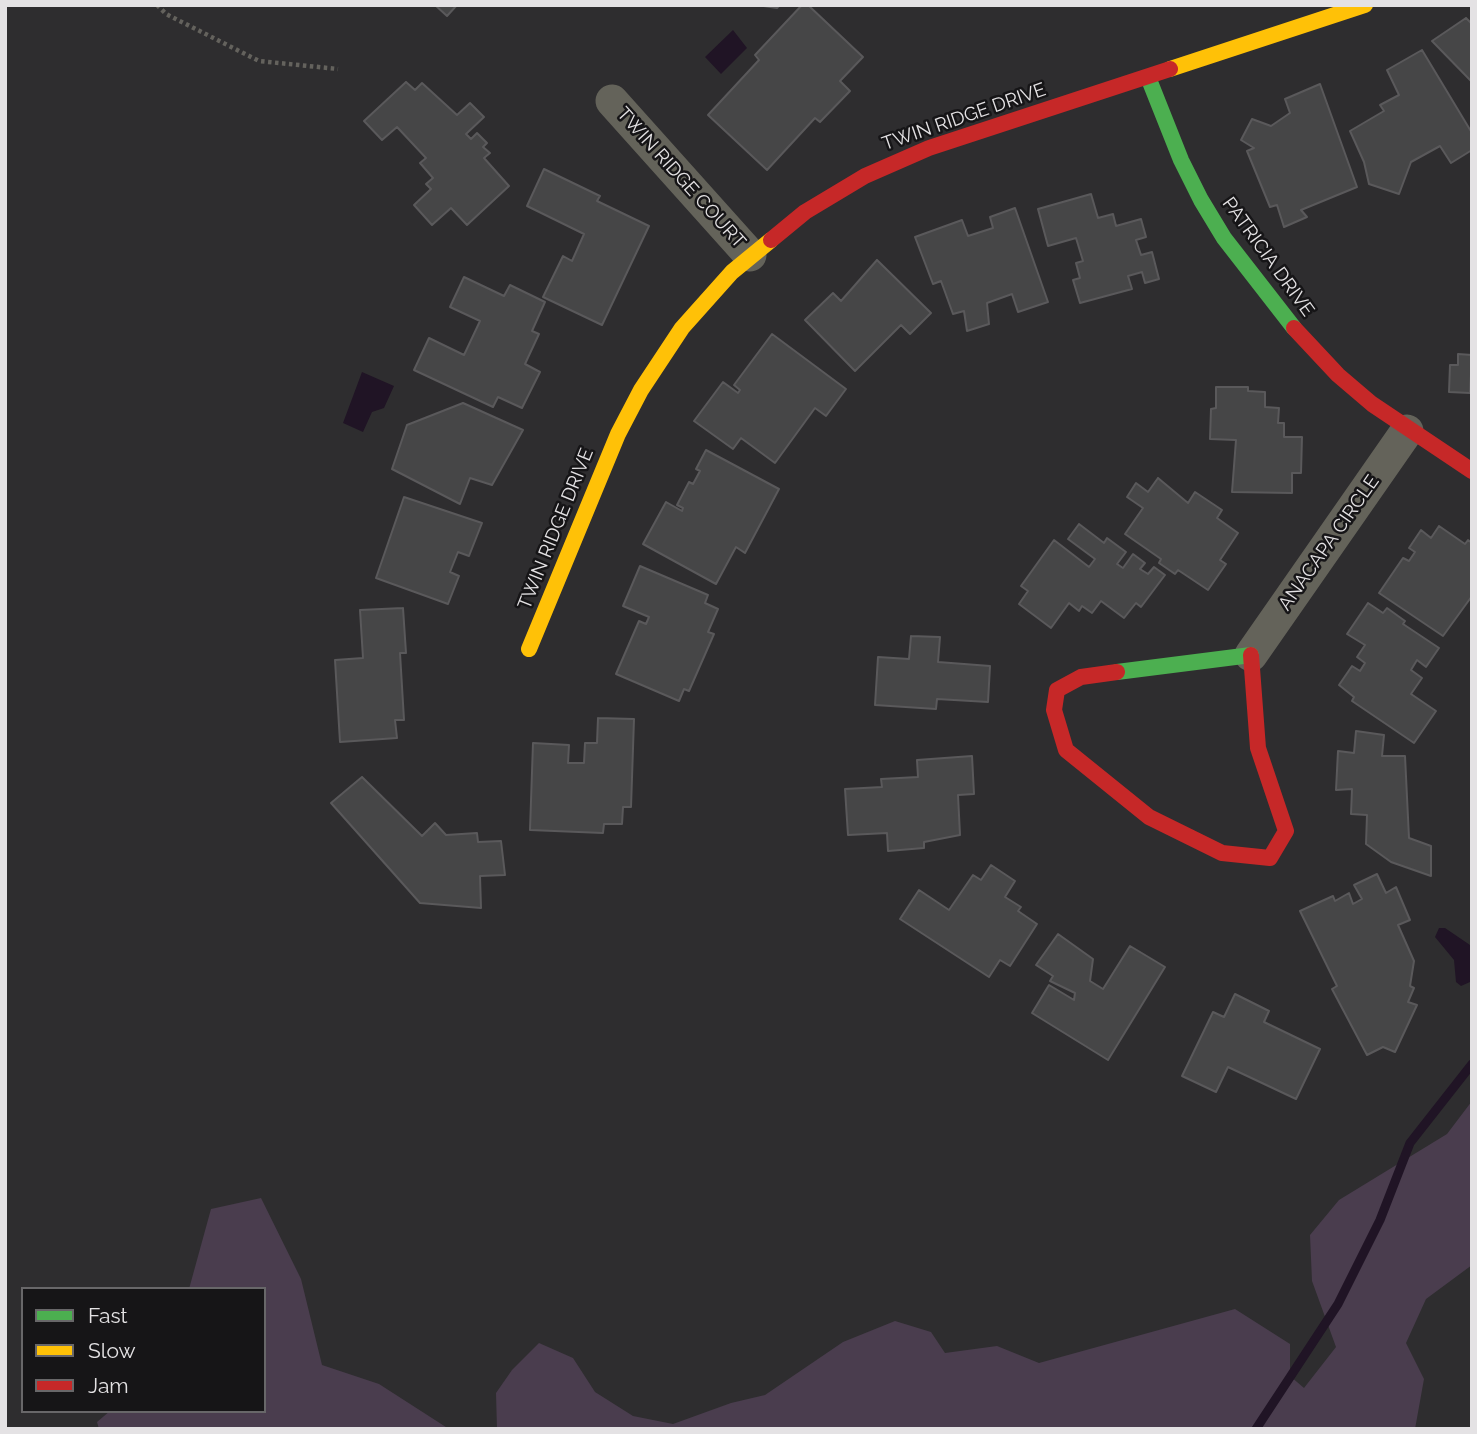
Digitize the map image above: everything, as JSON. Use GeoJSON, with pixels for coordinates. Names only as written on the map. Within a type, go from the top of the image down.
{"type":"FeatureCollection","features":[{"type":"Feature","properties":{"kind":"street","name":"TWIN RIDGE DRIVE"},"geometry":{"type":"LineString","coordinates":[[529,649],[618,434],[640,390],[682,328],[751,255],[805,212],[865,176],[929,148],[1365,5]]}},
{"type":"Feature","properties":{"kind":"street","name":"PATRICIA DRIVE"},"geometry":{"type":"LineString","coordinates":[[1148,77],[1181,160],[1231,249],[1276,310],[1338,375],[1407,431],[1472,471]]}},
{"type":"Feature","properties":{"kind":"street","name":"TWIN RIDGE COURT"},"geometry":{"type":"LineString","coordinates":[[612,101],[751,255]]}},
{"type":"Feature","properties":{"kind":"street","name":"ANACAPA CIRCLE"},"geometry":{"type":"LineString","coordinates":[[1251,656],[1407,431]]}},
{"type":"Feature","properties":{"kind":"street"},"geometry":{"type":"LineString","coordinates":[[1251,656],[1258,748],[1286,831],[1270,858],[1222,853],[1149,817],[1066,750],[1054,710],[1057,690],[1081,677],[1251,656]]}},
{"type":"Feature","properties":{"kind":"path"},"geometry":{"type":"LineString","coordinates":[[157,5],[166,14],[259,61],[338,69]]}},
{"type":"Feature","properties":{"kind":"shaded area"},"geometry":{"type":"Polygon","coordinates":[[[733,30],[747,48],[721,74],[705,57],[733,30]]]}},
{"type":"Feature","properties":{"kind":"shaded area"},"geometry":{"type":"Polygon","coordinates":[[[362,372],[394,386],[384,408],[372,412],[363,432],[343,423],[362,372]]]}},
{"type":"Feature","properties":{"kind":"shaded area"},"geometry":{"type":"Polygon","coordinates":[[[1439,928],[1445,928],[1470,945],[1470,982],[1461,986],[1456,982],[1454,960],[1435,937],[1439,928]]]}},
{"type":"Feature","properties":{"kind":"shaded area"},"geometry":{"type":"Polygon","coordinates":[[[1472,1101],[1472,1265],[1426,1299],[1406,1343],[1424,1379],[1415,1429],[497,1429],[496,1393],[512,1370],[539,1343],[573,1358],[595,1392],[633,1416],[673,1424],[731,1403],[765,1395],[843,1342],[895,1321],[931,1332],[945,1353],[997,1346],[1039,1363],[1235,1309],[1290,1344],[1290,1376],[1304,1388],[1336,1347],[1312,1281],[1310,1235],[1339,1200],[1447,1134],[1472,1101]]]}},
{"type":"Feature","properties":{"kind":"shaded area"},"geometry":{"type":"Polygon","coordinates":[[[261,1198],[301,1279],[322,1365],[379,1384],[449,1429],[99,1429],[97,1422],[108,1413],[266,1413],[266,1287],[190,1287],[211,1209],[261,1198]]]}},
{"type":"Feature","properties":{"kind":"building"},"geometry":{"type":"Polygon","coordinates":[[[435,5],[457,5],[447,16],[435,5]]]}},
{"type":"Feature","properties":{"kind":"building"},"geometry":{"type":"Polygon","coordinates":[[[757,5],[780,5],[777,8],[757,5]]]}},
{"type":"Feature","properties":{"kind":"building"},"geometry":{"type":"Polygon","coordinates":[[[802,5],[808,5],[863,57],[840,81],[850,91],[820,122],[815,118],[767,170],[708,115],[759,60],[755,55],[802,5]]]}},
{"type":"Feature","properties":{"kind":"building"},"geometry":{"type":"Polygon","coordinates":[[[1466,18],[1472,24],[1472,82],[1432,41],[1466,18]]]}},
{"type":"Feature","properties":{"kind":"building"},"geometry":{"type":"Polygon","coordinates":[[[1422,50],[1472,133],[1472,150],[1451,163],[1440,146],[1411,162],[1399,194],[1369,184],[1364,162],[1350,131],[1384,111],[1380,105],[1399,95],[1387,70],[1422,50]]]}},
{"type":"Feature","properties":{"kind":"building"},"geometry":{"type":"Polygon","coordinates":[[[406,82],[415,90],[422,83],[457,115],[470,103],[484,117],[466,134],[471,139],[477,133],[487,143],[483,147],[490,153],[484,158],[509,186],[467,225],[451,208],[432,225],[414,205],[431,189],[426,184],[433,178],[420,163],[426,158],[397,127],[382,140],[364,121],[406,82]]]}},
{"type":"Feature","properties":{"kind":"building"},"geometry":{"type":"Polygon","coordinates":[[[1320,84],[1357,187],[1301,210],[1307,217],[1284,227],[1277,205],[1270,207],[1247,151],[1254,148],[1241,140],[1252,119],[1271,126],[1290,113],[1285,99],[1320,84]]]}},
{"type":"Feature","properties":{"kind":"building"},"geometry":{"type":"Polygon","coordinates":[[[544,169],[600,196],[597,201],[649,226],[602,325],[543,297],[563,256],[572,261],[584,234],[527,206],[544,169]]]}},
{"type":"Feature","properties":{"kind":"building"},"geometry":{"type":"Polygon","coordinates":[[[1091,194],[1098,218],[1113,214],[1116,226],[1141,219],[1146,237],[1136,240],[1141,255],[1152,252],[1159,279],[1145,283],[1142,272],[1128,276],[1132,289],[1080,303],[1073,280],[1080,278],[1076,263],[1083,261],[1076,238],[1048,246],[1038,209],[1091,194]]]}},
{"type":"Feature","properties":{"kind":"building"},"geometry":{"type":"Polygon","coordinates":[[[1015,208],[1048,302],[1018,312],[1012,294],[987,303],[989,324],[967,331],[964,311],[953,314],[941,281],[933,284],[915,237],[962,220],[968,236],[993,228],[990,217],[1015,208]]]}},
{"type":"Feature","properties":{"kind":"building"},"geometry":{"type":"Polygon","coordinates":[[[877,260],[931,313],[910,334],[901,325],[855,371],[805,320],[833,293],[841,301],[877,260]]]}},
{"type":"Feature","properties":{"kind":"building"},"geometry":{"type":"Polygon","coordinates":[[[464,277],[504,296],[510,285],[545,302],[532,331],[539,334],[525,364],[540,372],[522,408],[498,397],[493,407],[414,370],[429,338],[464,355],[480,321],[450,307],[464,277]]]}},
{"type":"Feature","properties":{"kind":"building"},"geometry":{"type":"Polygon","coordinates":[[[772,334],[846,389],[826,416],[815,408],[775,463],[741,438],[733,449],[694,421],[723,382],[738,393],[740,390],[734,385],[772,334]]]}},
{"type":"Feature","properties":{"kind":"building"},"geometry":{"type":"Polygon","coordinates":[[[1458,354],[1472,355],[1470,393],[1449,392],[1450,365],[1458,365],[1458,354]]]}},
{"type":"Feature","properties":{"kind":"building"},"geometry":{"type":"Polygon","coordinates":[[[1216,387],[1248,387],[1248,391],[1265,392],[1265,407],[1279,408],[1278,423],[1284,423],[1284,437],[1302,437],[1301,473],[1292,473],[1292,493],[1232,492],[1236,440],[1210,439],[1211,409],[1216,408],[1216,387]]]}},
{"type":"Feature","properties":{"kind":"building"},"geometry":{"type":"Polygon","coordinates":[[[463,403],[523,430],[492,485],[470,478],[460,504],[392,469],[407,425],[463,403]]]}},
{"type":"Feature","properties":{"kind":"building"},"geometry":{"type":"Polygon","coordinates":[[[706,450],[779,489],[745,553],[736,547],[716,584],[643,544],[666,502],[682,511],[683,508],[677,505],[689,482],[693,484],[700,471],[696,469],[706,450]]]}},
{"type":"Feature","properties":{"kind":"building"},"geometry":{"type":"Polygon","coordinates":[[[1158,478],[1188,503],[1195,492],[1222,510],[1217,518],[1238,533],[1220,560],[1226,564],[1208,590],[1178,570],[1175,574],[1159,563],[1161,559],[1125,534],[1143,508],[1127,497],[1136,483],[1148,492],[1158,478]]]}},
{"type":"Feature","properties":{"kind":"building"},"geometry":{"type":"Polygon","coordinates":[[[404,497],[482,523],[469,556],[458,552],[450,572],[459,576],[448,604],[376,578],[404,497]]]}},
{"type":"Feature","properties":{"kind":"building"},"geometry":{"type":"Polygon","coordinates":[[[1079,524],[1104,543],[1107,538],[1126,552],[1117,564],[1123,568],[1133,554],[1145,563],[1140,569],[1148,574],[1154,567],[1165,575],[1141,607],[1136,603],[1124,618],[1101,601],[1092,613],[1082,606],[1079,611],[1069,603],[1051,628],[1019,604],[1028,591],[1021,586],[1054,540],[1089,567],[1095,559],[1068,539],[1079,524]]]}},
{"type":"Feature","properties":{"kind":"building"},"geometry":{"type":"Polygon","coordinates":[[[1439,526],[1465,544],[1468,540],[1472,543],[1472,596],[1443,636],[1379,593],[1403,558],[1409,561],[1415,552],[1409,548],[1421,530],[1431,538],[1439,526]]]}},
{"type":"Feature","properties":{"kind":"building"},"geometry":{"type":"Polygon","coordinates":[[[640,566],[708,595],[705,603],[718,609],[708,632],[714,634],[689,691],[684,689],[679,701],[616,674],[639,621],[646,624],[649,617],[623,606],[640,566]]]}},
{"type":"Feature","properties":{"kind":"building"},"geometry":{"type":"Polygon","coordinates":[[[1368,603],[1383,613],[1387,608],[1405,621],[1403,624],[1439,648],[1426,667],[1417,660],[1411,670],[1422,678],[1411,694],[1436,711],[1414,743],[1352,701],[1354,697],[1339,685],[1352,666],[1360,671],[1365,663],[1357,657],[1365,645],[1347,634],[1368,603]]]}},
{"type":"Feature","properties":{"kind":"building"},"geometry":{"type":"Polygon","coordinates":[[[403,608],[406,653],[400,653],[404,720],[395,720],[397,738],[340,742],[335,660],[363,658],[360,610],[403,608]]]}},
{"type":"Feature","properties":{"kind":"building"},"geometry":{"type":"Polygon","coordinates":[[[911,636],[940,637],[938,662],[990,666],[988,702],[937,699],[936,709],[875,705],[878,657],[909,659],[911,636]]]}},
{"type":"Feature","properties":{"kind":"building"},"geometry":{"type":"Polygon","coordinates":[[[598,718],[634,719],[631,807],[623,807],[622,824],[604,824],[603,833],[530,830],[533,743],[569,745],[568,763],[584,763],[585,743],[597,743],[598,718]]]}},
{"type":"Feature","properties":{"kind":"building"},"geometry":{"type":"Polygon","coordinates":[[[1356,731],[1384,735],[1382,756],[1405,756],[1409,838],[1431,846],[1431,876],[1391,862],[1366,844],[1367,815],[1351,814],[1352,789],[1336,790],[1338,751],[1354,753],[1356,731]]]}},
{"type":"Feature","properties":{"kind":"building"},"geometry":{"type":"Polygon","coordinates":[[[972,756],[974,794],[958,795],[960,835],[924,842],[924,848],[888,851],[887,833],[848,835],[845,789],[882,787],[881,779],[918,777],[917,760],[972,756]]]}},
{"type":"Feature","properties":{"kind":"building"},"geometry":{"type":"Polygon","coordinates":[[[362,777],[422,836],[435,823],[446,835],[477,833],[478,842],[501,841],[505,875],[480,876],[481,908],[420,903],[331,803],[362,777]]]}},
{"type":"Feature","properties":{"kind":"building"},"geometry":{"type":"Polygon","coordinates":[[[991,865],[1015,881],[1005,897],[1021,907],[1018,911],[1037,924],[1010,966],[1000,960],[989,977],[900,919],[919,890],[949,910],[973,875],[981,880],[991,865]]]}},
{"type":"Feature","properties":{"kind":"building"},"geometry":{"type":"Polygon","coordinates":[[[1377,874],[1386,893],[1396,887],[1410,920],[1398,925],[1414,961],[1410,986],[1414,988],[1408,1002],[1417,1005],[1395,1052],[1383,1047],[1367,1055],[1332,989],[1337,986],[1300,911],[1333,896],[1335,901],[1349,893],[1353,904],[1362,899],[1354,885],[1377,874]]]}},
{"type":"Feature","properties":{"kind":"building"},"geometry":{"type":"Polygon","coordinates":[[[1058,934],[1093,959],[1090,981],[1103,989],[1130,946],[1165,967],[1108,1060],[1032,1013],[1049,985],[1074,1000],[1075,993],[1050,981],[1053,976],[1036,965],[1058,934]]]}},
{"type":"Feature","properties":{"kind":"building"},"geometry":{"type":"Polygon","coordinates":[[[1235,994],[1269,1011],[1264,1022],[1320,1049],[1296,1099],[1228,1067],[1216,1092],[1182,1076],[1213,1012],[1224,1017],[1235,994]]]}},
{"type":"Feature","properties":{"kind":"waterway"},"geometry":{"type":"LineString","coordinates":[[1256,1429],[1338,1304],[1380,1220],[1410,1143],[1472,1064]]}},
{"type":"Feature","properties":{"kind":"traffic: fast"},"geometry":{"type":"LineString","coordinates":[[1148,77],[1181,160],[1201,200],[1224,238],[1294,328]]}},
{"type":"Feature","properties":{"kind":"traffic: fast"},"geometry":{"type":"LineString","coordinates":[[1117,672],[1251,655]]}},
{"type":"Feature","properties":{"kind":"traffic: slow"},"geometry":{"type":"LineString","coordinates":[[1170,69],[1365,5]]}},
{"type":"Feature","properties":{"kind":"traffic: slow"},"geometry":{"type":"LineString","coordinates":[[529,649],[618,434],[641,390],[682,328],[732,272],[771,240]]}},
{"type":"Feature","properties":{"kind":"traffic: jam"},"geometry":{"type":"LineString","coordinates":[[771,240],[805,212],[865,176],[929,148],[1170,69]]}},
{"type":"Feature","properties":{"kind":"traffic: jam"},"geometry":{"type":"LineString","coordinates":[[1294,328],[1338,375],[1372,404],[1472,471]]}},
{"type":"Feature","properties":{"kind":"traffic: jam"},"geometry":{"type":"LineString","coordinates":[[1117,672],[1081,677],[1057,690],[1054,710],[1066,750],[1149,817],[1222,853],[1270,858],[1286,831],[1258,748],[1251,655]]}}]}
